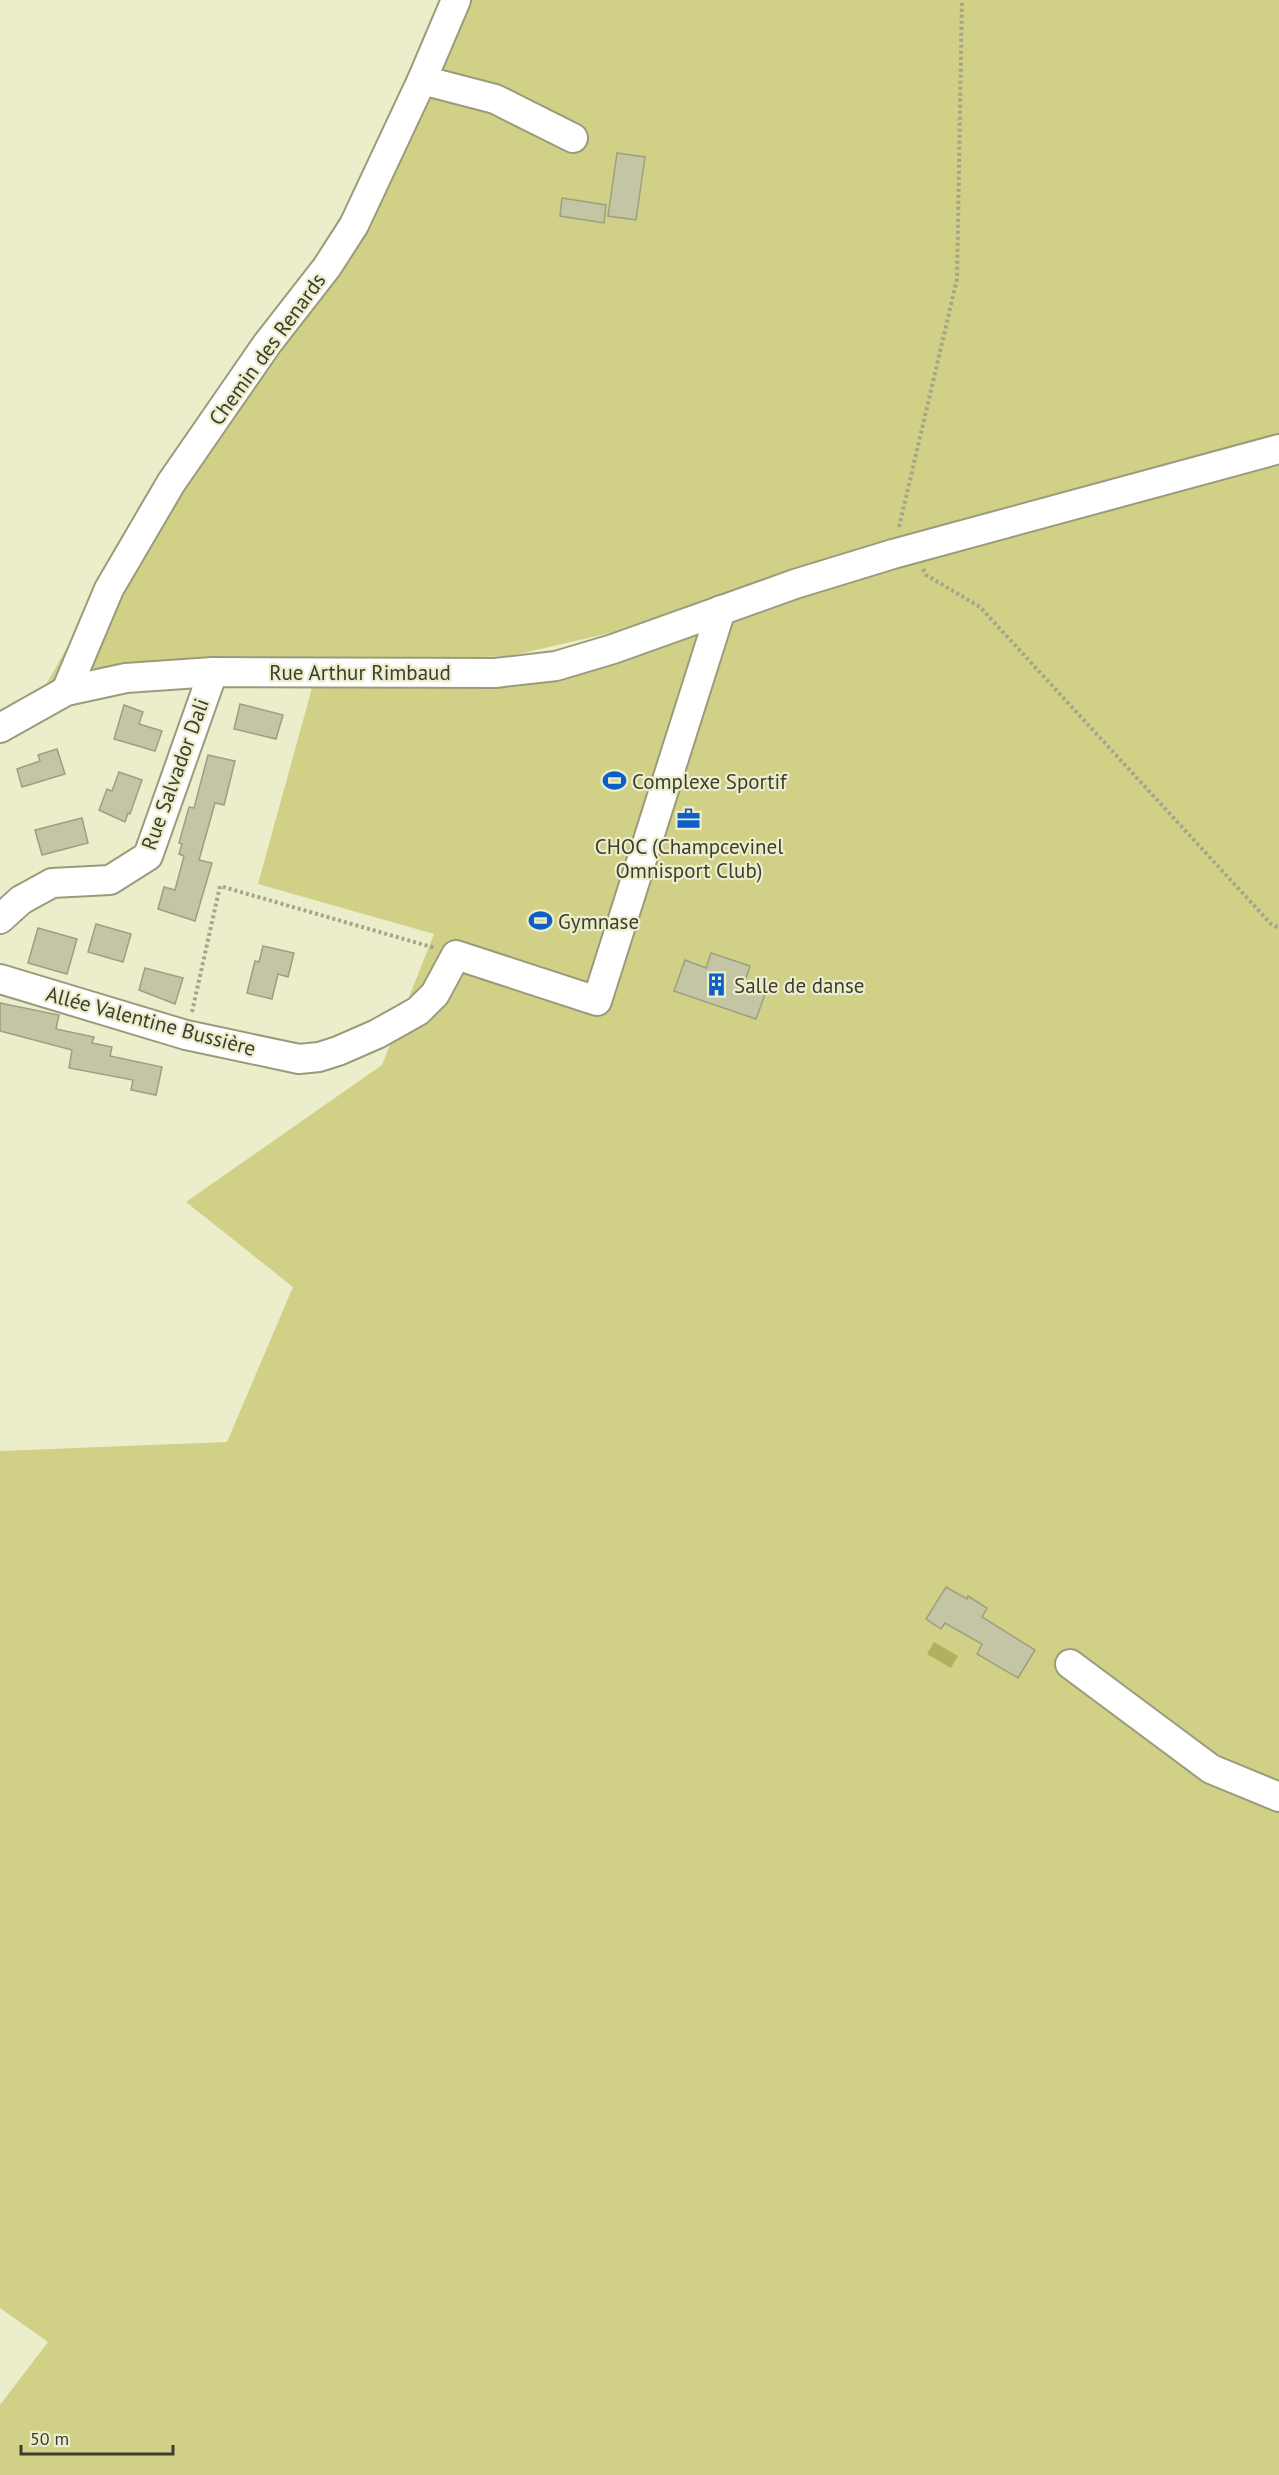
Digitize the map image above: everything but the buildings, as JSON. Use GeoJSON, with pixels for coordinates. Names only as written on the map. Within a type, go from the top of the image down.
{"type":"FeatureCollection","features":[{"type":"Feature","properties":{"kind":"street","name":"Chemin des Renards"},"geometry":{"type":"LineString","coordinates":[[66,691],[109,589],[171,483],[267,344],[327,267],[354,225],[422,80],[456,0]]}},
{"type":"Feature","properties":{"kind":"street"},"geometry":{"type":"LineString","coordinates":[[422,80],[495,99],[573,138]]}},
{"type":"Feature","properties":{"kind":"street","name":"Rue Arthur Rimbaud"},"geometry":{"type":"LineString","coordinates":[[0,728],[66,691],[126,678],[213,672],[495,673],[556,666],[613,649],[795,584],[1279,449]]}},
{"type":"Feature","properties":{"kind":"street"},"geometry":{"type":"LineString","coordinates":[[456,954],[597,1001],[721,610]]}},
{"type":"Feature","properties":{"kind":"street","name":"Rue Salvador Dali"},"geometry":{"type":"LineString","coordinates":[[0,919],[21,900],[52,883],[110,880],[148,856],[213,672]]}},
{"type":"Feature","properties":{"kind":"street","name":"Allée Valentine Bussière"},"geometry":{"type":"LineString","coordinates":[[0,980],[186,1035],[299,1059],[319,1057],[338,1051],[377,1034],[418,1011],[435,994],[456,954]]}},
{"type":"Feature","properties":{"kind":"street"},"geometry":{"type":"LineString","coordinates":[[1070,1664],[1211,1769],[1279,1797]]}},
{"type":"Feature","properties":{"kind":"path"},"geometry":{"type":"LineString","coordinates":[[962,0],[957,279],[904,552],[926,575],[981,607],[1271,924],[1279,928]]}},
{"type":"Feature","properties":{"kind":"path"},"geometry":{"type":"LineString","coordinates":[[186,1035],[220,886],[456,954]]}},
{"type":"Feature","properties":{"kind":"shaded area"},"geometry":{"type":"Polygon","coordinates":[[[446,0],[1279,0],[1279,2475],[0,2475],[0,2405],[48,2342],[0,2308],[0,1451],[227,1442],[293,1287],[186,1202],[382,1065],[434,934],[258,884],[315,677],[569,678],[879,571],[510,656],[123,669],[47,683],[182,444],[333,238],[446,0]]]}},
{"type":"Feature","properties":{"kind":"shaded area"},"geometry":{"type":"Polygon","coordinates":[[[934,1642],[958,1656],[951,1668],[927,1654],[934,1642]]]}},
{"type":"Feature","properties":{"kind":"place","name":"Complexe Sportif"},"geometry":{"type":"Point","coordinates":[614,781]}},
{"type":"Feature","properties":{"kind":"place","name":"CHOC (Champcevinel Omnisport Club)"},"geometry":{"type":"Point","coordinates":[689,818]}},
{"type":"Feature","properties":{"kind":"place","name":"Gymnase"},"geometry":{"type":"Point","coordinates":[540,921]}},
{"type":"Feature","properties":{"kind":"place","name":"Salle de danse"},"geometry":{"type":"Point","coordinates":[716,985]}}]}
